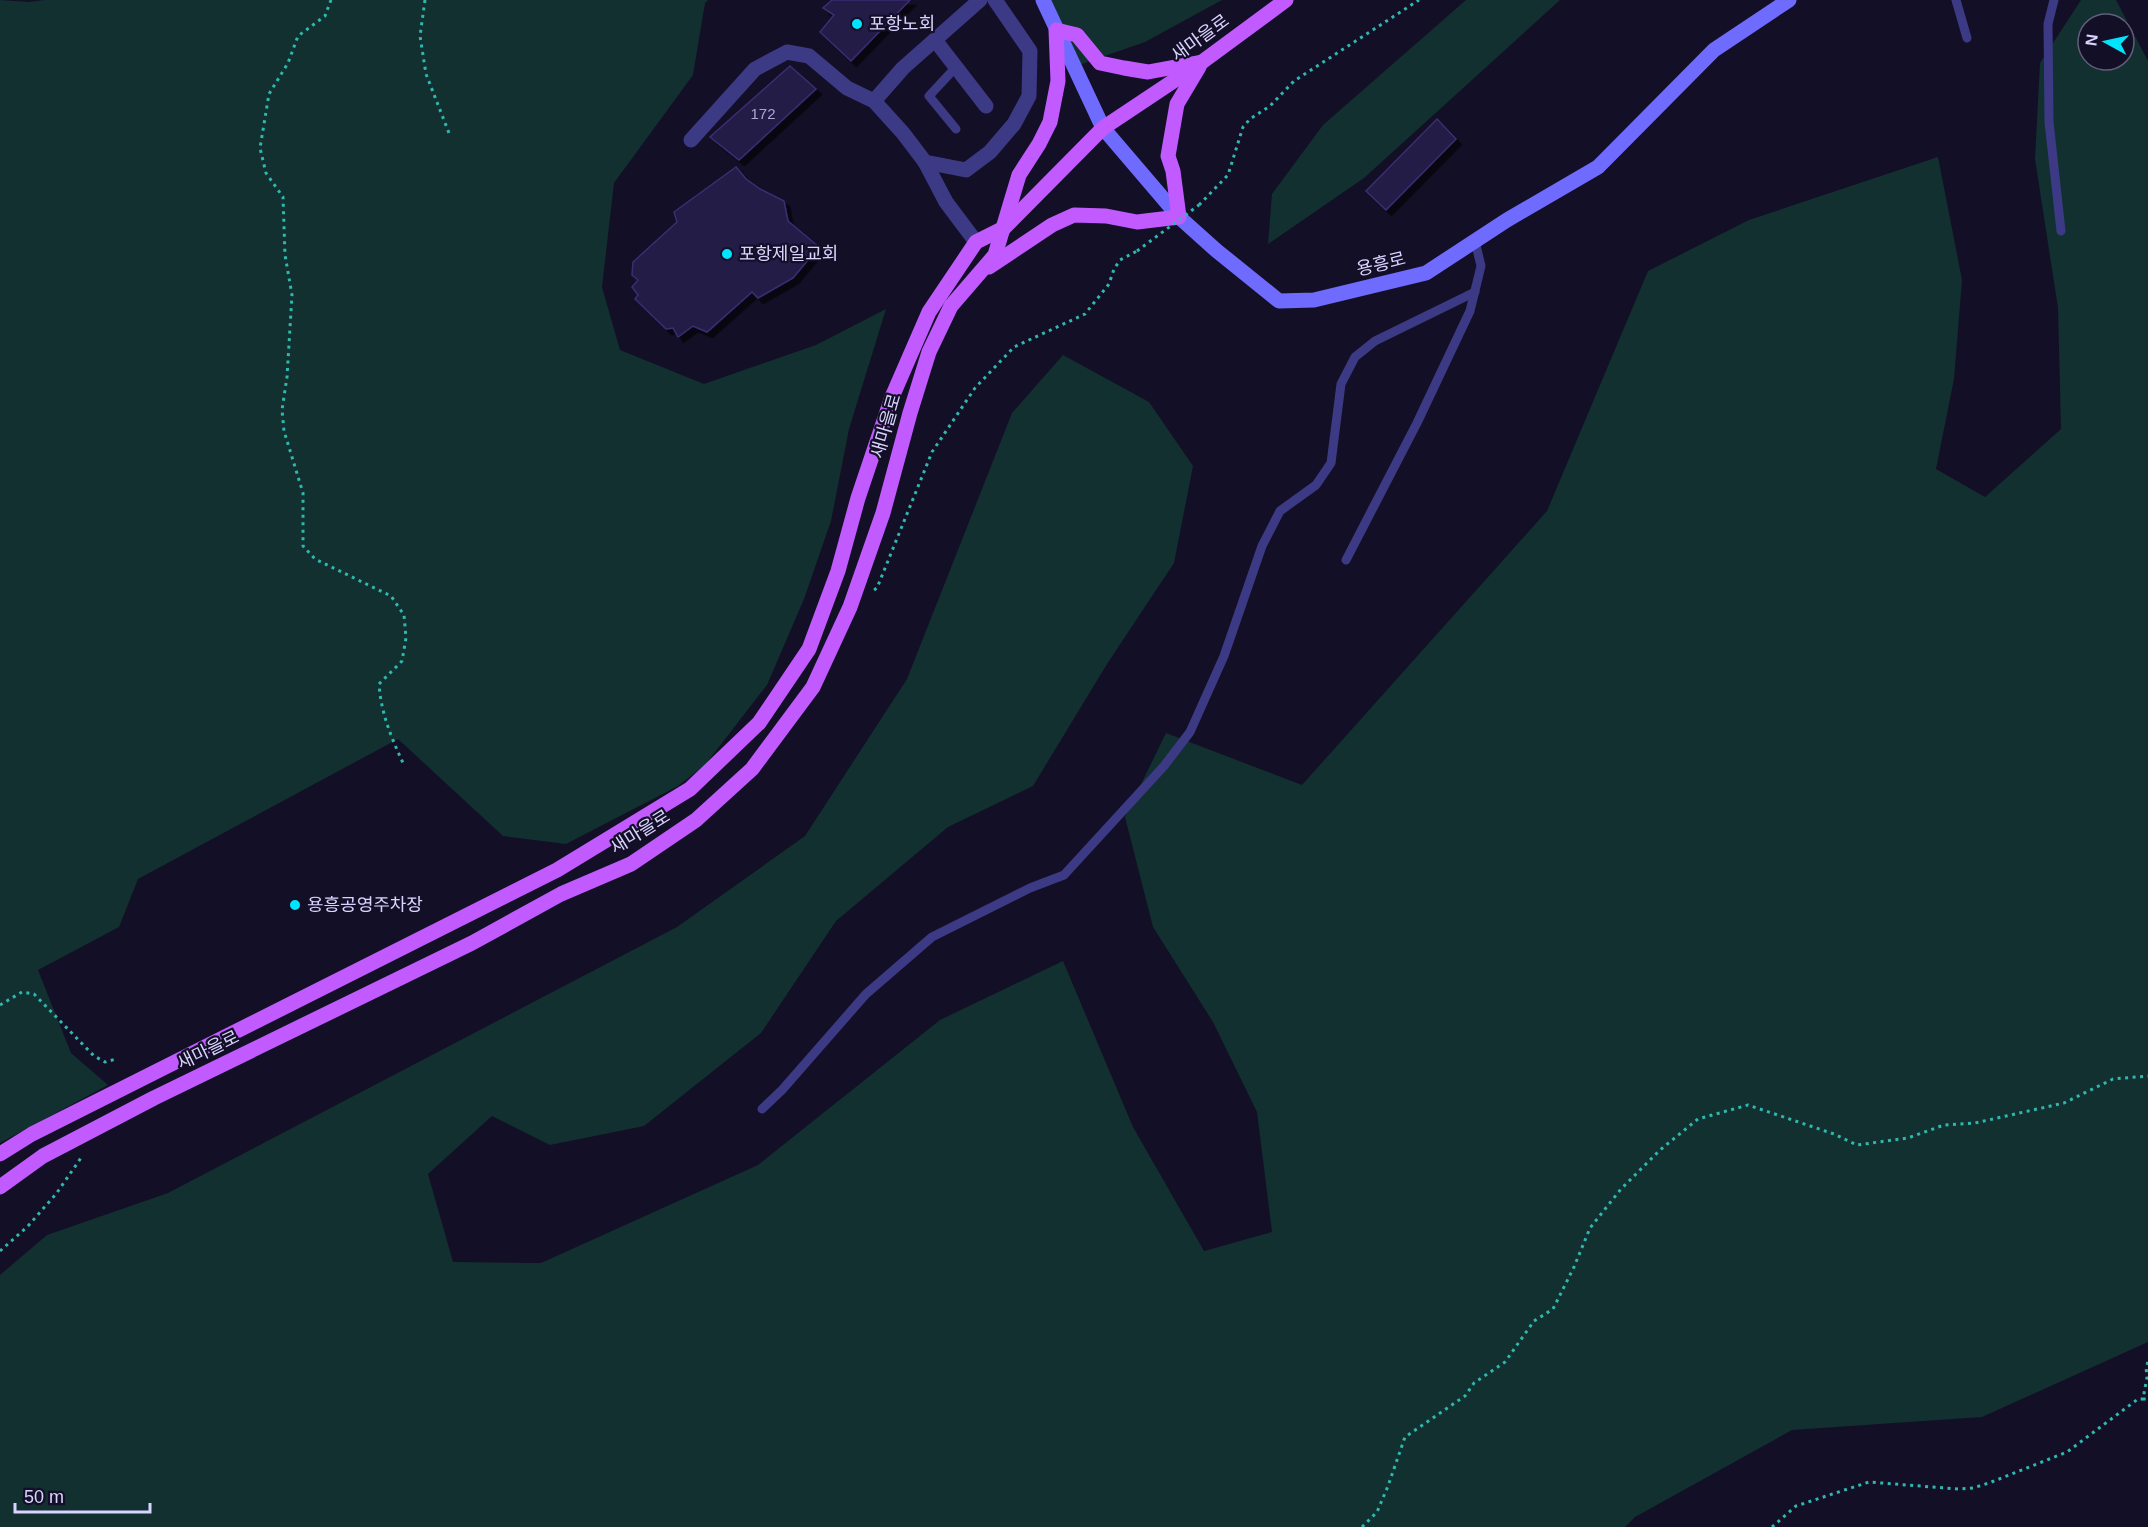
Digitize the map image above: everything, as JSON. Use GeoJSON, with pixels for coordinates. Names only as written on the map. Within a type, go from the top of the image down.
{"type":"FeatureCollection","features":[{"type":"Feature","properties":{"kind":"main road","name":"새마을로"},"geometry":{"type":"LineString","coordinates":[[0,1154],[41,1129],[557,870],[690,789],[759,723],[809,649],[838,571],[858,498],[892,397],[929,312],[976,242],[1004,228],[1103,128],[1202,62],[1286,0]]}},
{"type":"Feature","properties":{"kind":"main road"},"geometry":{"type":"LineString","coordinates":[[1004,228],[1019,175],[1050,122],[1058,81],[1056,30],[1077,35],[1100,63],[1148,72],[1202,62]]}},
{"type":"Feature","properties":{"kind":"main road"},"geometry":{"type":"LineString","coordinates":[[981,273],[1052,225],[1074,215],[1106,216],[1137,222],[1179,217],[1173,171],[1168,156],[1171,129],[1178,104],[1202,62]]}},
{"type":"Feature","properties":{"kind":"main road","name":"새마을로"},"geometry":{"type":"LineString","coordinates":[[0,1187],[42,1156],[98,1127],[472,943],[561,894],[631,864],[696,820],[752,769],[813,687],[850,607],[883,513],[929,352],[951,306],[995,255],[1004,228]]}},
{"type":"Feature","properties":{"kind":"street"},"geometry":{"type":"LineString","coordinates":[[874,101],[903,68],[980,0]]}},
{"type":"Feature","properties":{"kind":"street"},"geometry":{"type":"LineString","coordinates":[[925,162],[966,170],[990,152],[1014,124],[1029,96],[1030,51],[995,0]]}},
{"type":"Feature","properties":{"kind":"street","name":"용흥로"},"geometry":{"type":"LineString","coordinates":[[1043,0],[1103,128],[1179,217],[1217,251],[1280,301],[1314,300],[1426,273],[1598,167],[1714,50],[1789,0]]}},
{"type":"Feature","properties":{"kind":"street"},"geometry":{"type":"LineString","coordinates":[[935,40],[986,106]]}},
{"type":"Feature","properties":{"kind":"street"},"geometry":{"type":"LineString","coordinates":[[691,140],[755,69],[787,52],[809,56],[847,88],[874,101],[903,133],[925,162],[946,202],[976,242]]}},
{"type":"Feature","properties":{"kind":"lane"},"geometry":{"type":"LineString","coordinates":[[1956,0],[1967,38]]}},
{"type":"Feature","properties":{"kind":"lane"},"geometry":{"type":"LineString","coordinates":[[2054,0],[2048,24],[2049,122],[2061,231]]}},
{"type":"Feature","properties":{"kind":"lane"},"geometry":{"type":"LineString","coordinates":[[956,67],[929,96],[956,129]]}},
{"type":"Feature","properties":{"kind":"lane"},"geometry":{"type":"LineString","coordinates":[[1346,560],[1417,423],[1470,311],[1481,266],[1475,241]]}},
{"type":"Feature","properties":{"kind":"lane"},"geometry":{"type":"LineString","coordinates":[[762,1109],[782,1090],[866,994],[932,937],[1030,888],[1064,875],[1164,766],[1190,732],[1220,667],[1262,546],[1280,511],[1316,485],[1331,463],[1341,384],[1355,357],[1375,341],[1475,292]]}},
{"type":"Feature","properties":{"kind":"path"},"geometry":{"type":"LineString","coordinates":[[331,0],[325,16],[298,36],[288,63],[269,94],[260,148],[266,173],[283,197],[285,255],[292,294],[287,377],[282,410],[284,431],[303,493],[303,546],[315,559],[391,596],[404,615],[406,638],[402,661],[379,684],[380,703],[387,729],[403,763]]}},
{"type":"Feature","properties":{"kind":"path"},"geometry":{"type":"LineString","coordinates":[[425,0],[420,36],[426,74],[449,133]]}},
{"type":"Feature","properties":{"kind":"path"},"geometry":{"type":"LineString","coordinates":[[850,607],[877,588],[932,452],[975,388],[1014,346],[1085,314],[1109,284],[1120,260],[1137,251],[1199,206],[1228,176],[1243,127],[1250,119],[1270,105],[1294,81],[1419,0]]}},
{"type":"Feature","properties":{"kind":"path"},"geometry":{"type":"LineString","coordinates":[[0,1005],[22,992],[34,994],[94,1056],[105,1062],[116,1059]]}},
{"type":"Feature","properties":{"kind":"path"},"geometry":{"type":"LineString","coordinates":[[1362,1527],[1377,1512],[1405,1437],[1465,1396],[1474,1383],[1505,1362],[1534,1321],[1553,1309],[1590,1228],[1621,1189],[1660,1150],[1698,1119],[1748,1105],[1834,1134],[1857,1145],[1908,1138],[1944,1125],[1975,1123],[2064,1104],[2113,1079],[2148,1076]]}},
{"type":"Feature","properties":{"kind":"path"},"geometry":{"type":"LineString","coordinates":[[0,1251],[28,1226],[56,1194],[93,1140],[98,1127]]}},
{"type":"Feature","properties":{"kind":"path"},"geometry":{"type":"LineString","coordinates":[[2143,1399],[2148,1362]]}},
{"type":"Feature","properties":{"kind":"path"},"geometry":{"type":"LineString","coordinates":[[1772,1527],[1796,1506],[1869,1482],[1958,1490],[1989,1483],[2067,1452],[2138,1400],[2148,1399]]}},
{"type":"Feature","properties":{"kind":"green space"},"geometry":{"type":"Polygon","coordinates":[[[0,0],[29,2],[44,0],[708,0],[705,3],[693,75],[614,183],[602,287],[620,350],[704,384],[816,345],[886,309],[849,429],[831,521],[804,599],[767,685],[705,765],[678,786],[566,844],[503,836],[398,739],[138,879],[119,927],[38,970],[71,1053],[108,1085],[0,1143],[0,0]]]}},
{"type":"Feature","properties":{"kind":"green space"},"geometry":{"type":"Polygon","coordinates":[[[1050,0],[1222,0],[1145,42],[1076,66],[1050,0]]]}},
{"type":"Feature","properties":{"kind":"green space"},"geometry":{"type":"Polygon","coordinates":[[[1466,0],[1560,0],[1364,178],[1268,244],[1272,194],[1323,125],[1466,0]]]}},
{"type":"Feature","properties":{"kind":"green space"},"geometry":{"type":"Polygon","coordinates":[[[2081,0],[2116,0],[2122,12],[2076,12],[2076,72],[2136,72],[2136,38],[2148,61],[2148,1342],[1982,1417],[1792,1430],[1635,1517],[1625,1527],[0,1527],[0,1275],[47,1235],[168,1193],[677,927],[805,836],[907,679],[1012,413],[1063,355],[1149,402],[1193,466],[1174,563],[1107,664],[1033,786],[948,827],[836,921],[761,1033],[644,1126],[550,1145],[492,1116],[428,1174],[453,1262],[541,1263],[758,1165],[940,1020],[1063,961],[1133,1127],[1204,1251],[1272,1232],[1257,1112],[1213,1022],[1153,927],[1125,817],[1166,733],[1302,785],[1547,511],[1648,271],[1749,220],[1938,157],[1962,280],[1954,379],[1936,469],[1985,497],[2061,429],[2058,308],[2035,159],[2040,63],[2081,0]]]}},
{"type":"Feature","properties":{"kind":"building","name":"포항노회"},"geometry":{"type":"Polygon","coordinates":[[[832,0],[910,0],[851,61],[820,32],[834,15],[823,8],[832,0]]]}},
{"type":"Feature","properties":{"kind":"building"},"geometry":{"type":"Polygon","coordinates":[[[790,66],[816,89],[739,160],[710,137],[790,66]]]}},
{"type":"Feature","properties":{"kind":"building"},"geometry":{"type":"Polygon","coordinates":[[[1437,119],[1456,139],[1386,210],[1366,191],[1437,119]]]}},
{"type":"Feature","properties":{"kind":"building","name":"포항제일교회"},"geometry":{"type":"Polygon","coordinates":[[[736,167],[746,179],[760,189],[784,201],[788,221],[819,247],[793,278],[758,298],[752,292],[707,332],[693,326],[678,337],[673,328],[666,329],[635,299],[638,295],[632,287],[638,280],[632,275],[633,262],[677,222],[674,212],[736,167]]]}},
{"type":"Feature","properties":{"kind":"place","name":"포항노회"},"geometry":{"type":"Point","coordinates":[857,24]}},
{"type":"Feature","properties":{"kind":"place","name":"포항제일교회"},"geometry":{"type":"Point","coordinates":[727,254]}},
{"type":"Feature","properties":{"kind":"place","name":"용흥공영주차장"},"geometry":{"type":"Point","coordinates":[295,905]}}]}
